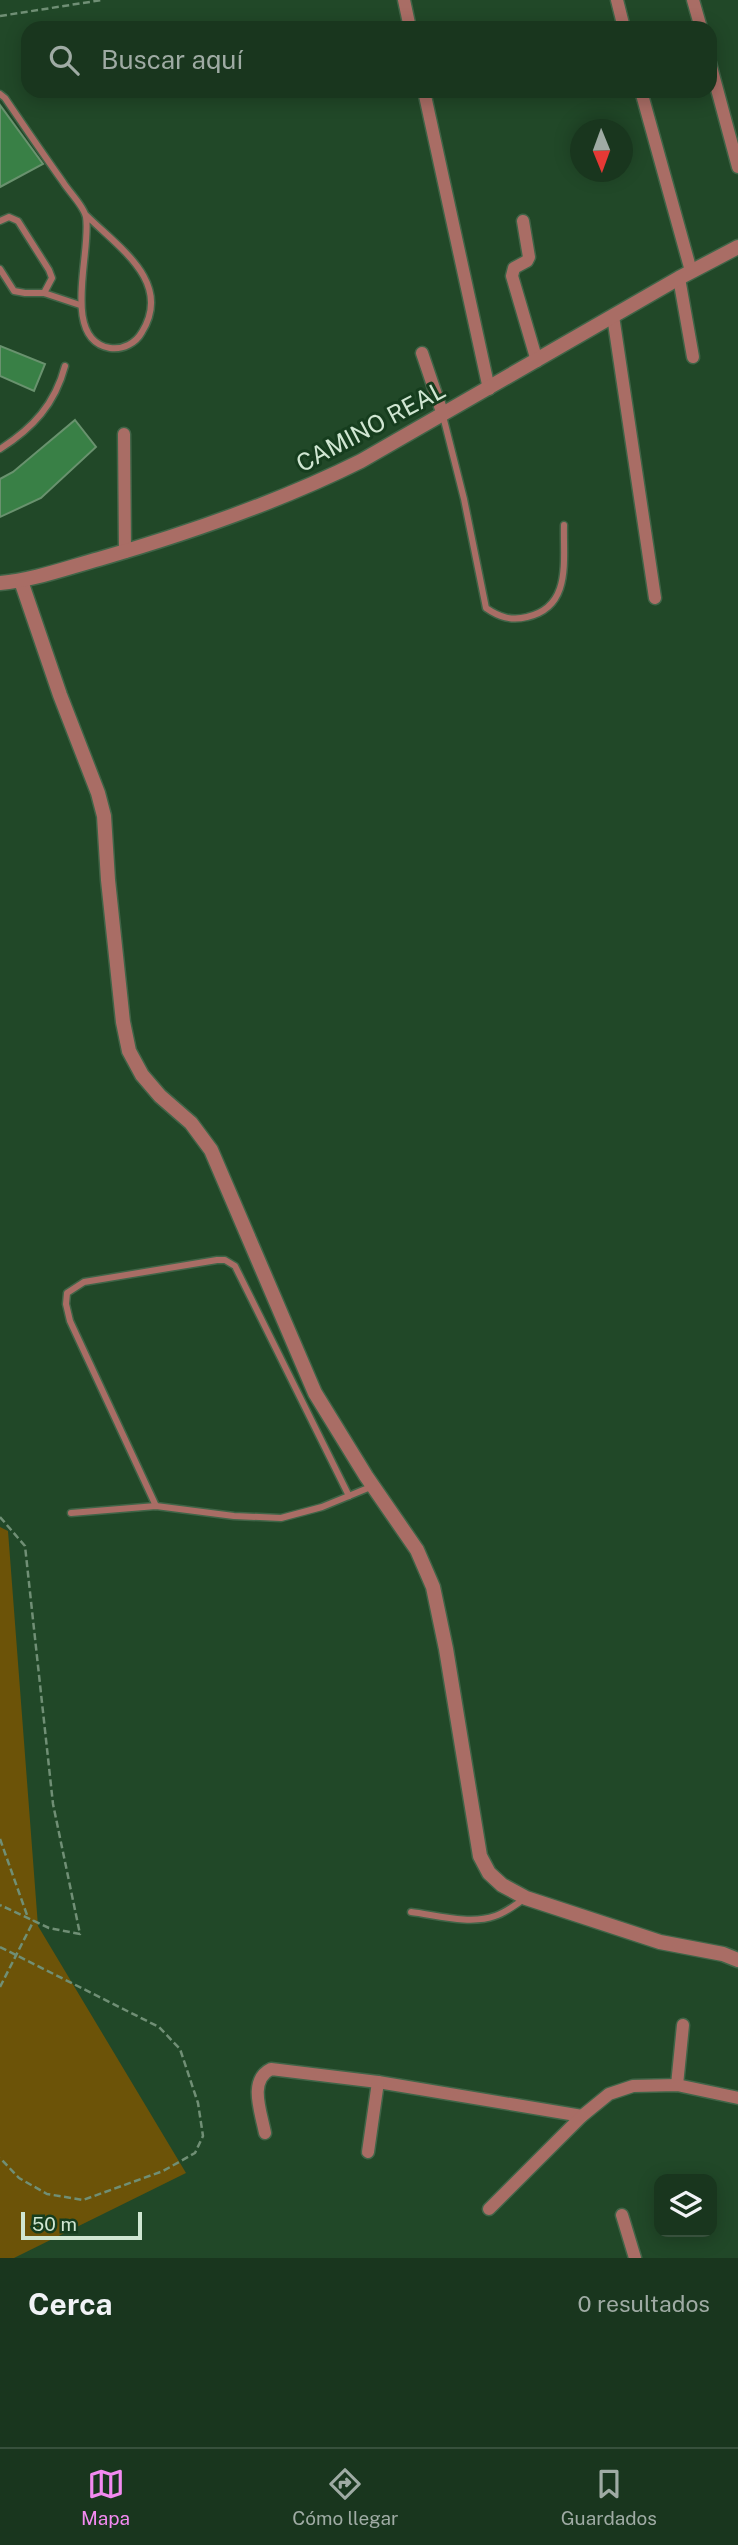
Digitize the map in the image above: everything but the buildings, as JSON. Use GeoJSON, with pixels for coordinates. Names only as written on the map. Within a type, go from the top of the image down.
{"type":"FeatureCollection","features":[{"type":"Feature","properties":{"kind":"street"},"geometry":{"type":"LineString","coordinates":[[404,0],[408,21]]}},
{"type":"Feature","properties":{"kind":"street"},"geometry":{"type":"LineString","coordinates":[[617,0],[622,21]]}},
{"type":"Feature","properties":{"kind":"street"},"geometry":{"type":"LineString","coordinates":[[693,0],[699,21]]}},
{"type":"Feature","properties":{"kind":"street"},"geometry":{"type":"LineString","coordinates":[[717,89],[738,167]]}},
{"type":"Feature","properties":{"kind":"street"},"geometry":{"type":"LineString","coordinates":[[426,98],[489,389]]}},
{"type":"Feature","properties":{"kind":"street"},"geometry":{"type":"LineString","coordinates":[[643,98],[685,275],[693,357]]}},
{"type":"Feature","properties":{"kind":"street"},"geometry":{"type":"LineString","coordinates":[[523,221],[529,257],[514,268],[512,276],[537,361]]}},
{"type":"Feature","properties":{"kind":"street","name":"CAMINO REAL"},"geometry":{"type":"LineString","coordinates":[[0,583],[20,581],[125,552],[248,512],[308,488],[361,461],[738,247]]}},
{"type":"Feature","properties":{"kind":"street"},"geometry":{"type":"LineString","coordinates":[[613,316],[655,598]]}},
{"type":"Feature","properties":{"kind":"street"},"geometry":{"type":"LineString","coordinates":[[422,353],[443,415]]}},
{"type":"Feature","properties":{"kind":"street"},"geometry":{"type":"LineString","coordinates":[[124,434],[125,552]]}},
{"type":"Feature","properties":{"kind":"street"},"geometry":{"type":"LineString","coordinates":[[20,581],[104,816],[123,1022],[129,1051],[142,1075],[160,1096],[191,1123],[211,1150],[315,1393],[417,1550],[433,1587],[446,1649],[480,1856],[489,1873],[502,1885],[526,1898],[660,1942],[723,1954],[738,1960]]}},
{"type":"Feature","properties":{"kind":"street"},"geometry":{"type":"LineString","coordinates":[[677,2085],[683,2025]]}},
{"type":"Feature","properties":{"kind":"street"},"geometry":{"type":"LineString","coordinates":[[265,2133],[257,2085],[264,2072],[271,2069],[378,2082],[582,2116]]}},
{"type":"Feature","properties":{"kind":"street"},"geometry":{"type":"LineString","coordinates":[[368,2152],[378,2082]]}},
{"type":"Feature","properties":{"kind":"street"},"geometry":{"type":"LineString","coordinates":[[489,2209],[582,2116],[609,2094],[645,2085],[677,2085],[738,2098]]}},
{"type":"Feature","properties":{"kind":"street"},"geometry":{"type":"LineString","coordinates":[[622,2215],[635,2258]]}},
{"type":"Feature","properties":{"kind":"lane"},"geometry":{"type":"LineString","coordinates":[[0,94],[86,215],[144,274],[151,289],[152,307],[141,335],[124,347],[103,346],[94,339],[82,318],[80,305],[86,251],[86,215]]}},
{"type":"Feature","properties":{"kind":"lane"},"geometry":{"type":"LineString","coordinates":[[0,222],[9,216],[18,221],[49,270],[52,278],[44,293]]}},
{"type":"Feature","properties":{"kind":"lane"},"geometry":{"type":"LineString","coordinates":[[0,269],[14,291],[44,293],[80,305]]}},
{"type":"Feature","properties":{"kind":"lane"},"geometry":{"type":"LineString","coordinates":[[0,449],[18,438],[41,416],[57,392],[65,366]]}},
{"type":"Feature","properties":{"kind":"lane"},"geometry":{"type":"LineString","coordinates":[[443,415],[464,499],[486,608],[498,616],[523,618],[540,614],[551,606],[558,597],[563,581],[564,525]]}},
{"type":"Feature","properties":{"kind":"lane"},"geometry":{"type":"LineString","coordinates":[[156,1506],[70,1321],[66,1304],[67,1293],[84,1282],[218,1260],[225,1260],[235,1266],[349,1496]]}},
{"type":"Feature","properties":{"kind":"lane"},"geometry":{"type":"LineString","coordinates":[[71,1513],[156,1506],[247,1517],[281,1518],[301,1514],[373,1486]]}},
{"type":"Feature","properties":{"kind":"lane"},"geometry":{"type":"LineString","coordinates":[[411,1912],[487,1919],[498,1916],[526,1898]]}},
{"type":"Feature","properties":{"kind":"path"},"geometry":{"type":"LineString","coordinates":[[0,16],[102,0]]}},
{"type":"Feature","properties":{"kind":"path"},"geometry":{"type":"LineString","coordinates":[[0,1517],[25,1546],[53,1804],[80,1934],[49,1928],[0,1905]]}},
{"type":"Feature","properties":{"kind":"path"},"geometry":{"type":"LineString","coordinates":[[0,1839],[27,1917]]}},
{"type":"Feature","properties":{"kind":"path"},"geometry":{"type":"LineString","coordinates":[[0,1987],[34,1920]]}},
{"type":"Feature","properties":{"kind":"path"},"geometry":{"type":"LineString","coordinates":[[0,1948],[159,2027],[180,2049],[198,2104],[203,2136],[195,2153],[163,2171],[83,2200],[47,2194],[19,2178],[0,2158]]}},
{"type":"Feature","properties":{"kind":"shaded area"},"geometry":{"type":"Polygon","coordinates":[[[0,1527],[8,1531],[38,1926],[186,2173],[14,2258],[0,2258],[0,1527]]]}}]}
